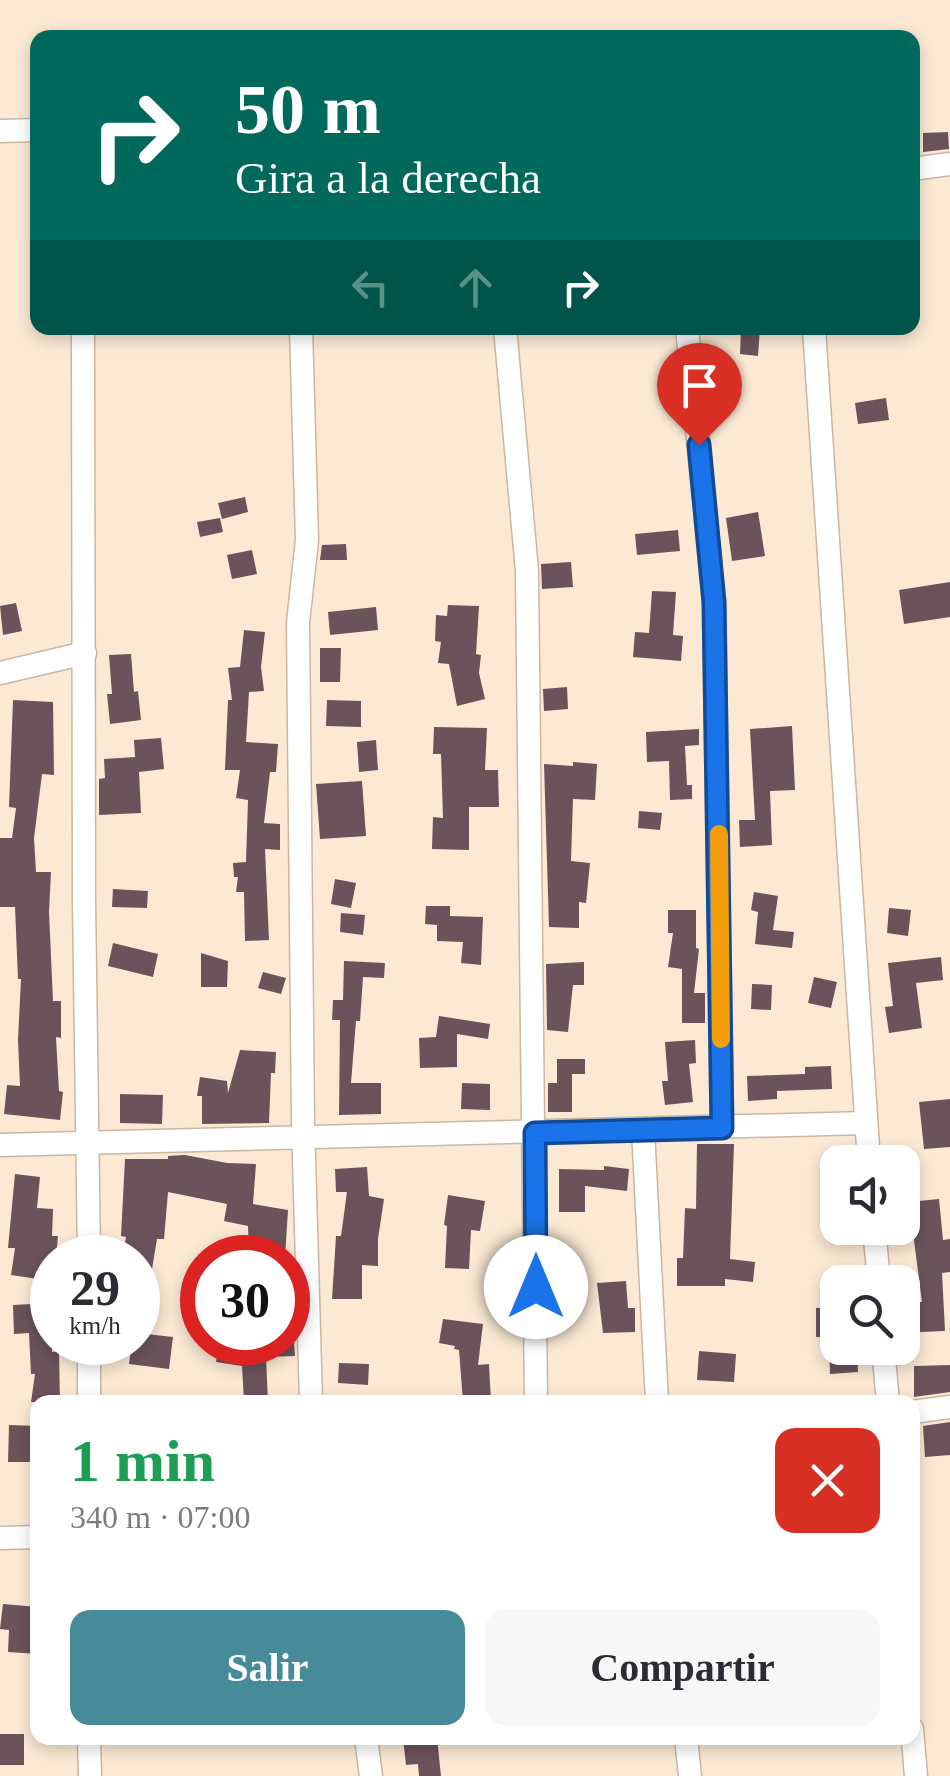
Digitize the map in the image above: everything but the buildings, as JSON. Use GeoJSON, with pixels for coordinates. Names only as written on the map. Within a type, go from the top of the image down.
{"type":"FeatureCollection","features":[{"type":"Feature","properties":{"kind":"street"},"geometry":{"type":"LineString","coordinates":[[0,131],[30,130]]}},
{"type":"Feature","properties":{"kind":"street"},"geometry":{"type":"LineString","coordinates":[[920,167],[950,164]]}},
{"type":"Feature","properties":{"kind":"street"},"geometry":{"type":"LineString","coordinates":[[83,335],[89,1235]]}},
{"type":"Feature","properties":{"kind":"street"},"geometry":{"type":"LineString","coordinates":[[301,335],[307,540],[298,623],[311,1395]]}},
{"type":"Feature","properties":{"kind":"street"},"geometry":{"type":"LineString","coordinates":[[505,335],[528,572],[536,1395]]}},
{"type":"Feature","properties":{"kind":"street"},"geometry":{"type":"LineString","coordinates":[[689,335],[714,602],[722,1128]]}},
{"type":"Feature","properties":{"kind":"street"},"geometry":{"type":"LineString","coordinates":[[814,335],[868,1145]]}},
{"type":"Feature","properties":{"kind":"street"},"geometry":{"type":"LineString","coordinates":[[0,672],[85,652]]}},
{"type":"Feature","properties":{"kind":"street"},"geometry":{"type":"LineString","coordinates":[[0,1145],[866,1123]]}},
{"type":"Feature","properties":{"kind":"street"},"geometry":{"type":"LineString","coordinates":[[643,1130],[657,1395]]}},
{"type":"Feature","properties":{"kind":"street"},"geometry":{"type":"LineString","coordinates":[[89,1365],[89,1395]]}},
{"type":"Feature","properties":{"kind":"street"},"geometry":{"type":"LineString","coordinates":[[885,1365],[887,1395]]}},
{"type":"Feature","properties":{"kind":"street"},"geometry":{"type":"LineString","coordinates":[[920,1411],[950,1407]]}},
{"type":"Feature","properties":{"kind":"street"},"geometry":{"type":"LineString","coordinates":[[0,1538],[30,1538]]}},
{"type":"Feature","properties":{"kind":"street"},"geometry":{"type":"LineString","coordinates":[[89,1745],[90,1776]]}},
{"type":"Feature","properties":{"kind":"street"},"geometry":{"type":"LineString","coordinates":[[367,1745],[370,1776]]}},
{"type":"Feature","properties":{"kind":"street"},"geometry":{"type":"LineString","coordinates":[[687,1745],[690,1776]]}},
{"type":"Feature","properties":{"kind":"street"},"geometry":{"type":"LineString","coordinates":[[913,1745],[916,1776]]}},
{"type":"Feature","properties":{"kind":"slow traffic"},"geometry":{"type":"LineString","coordinates":[[719,834],[721,1039]]}},
{"type":"Feature","properties":{"kind":"route"},"geometry":{"type":"LineString","coordinates":[[536,1287],[535,1133],[722,1128],[714,602],[699,445]]}}]}
